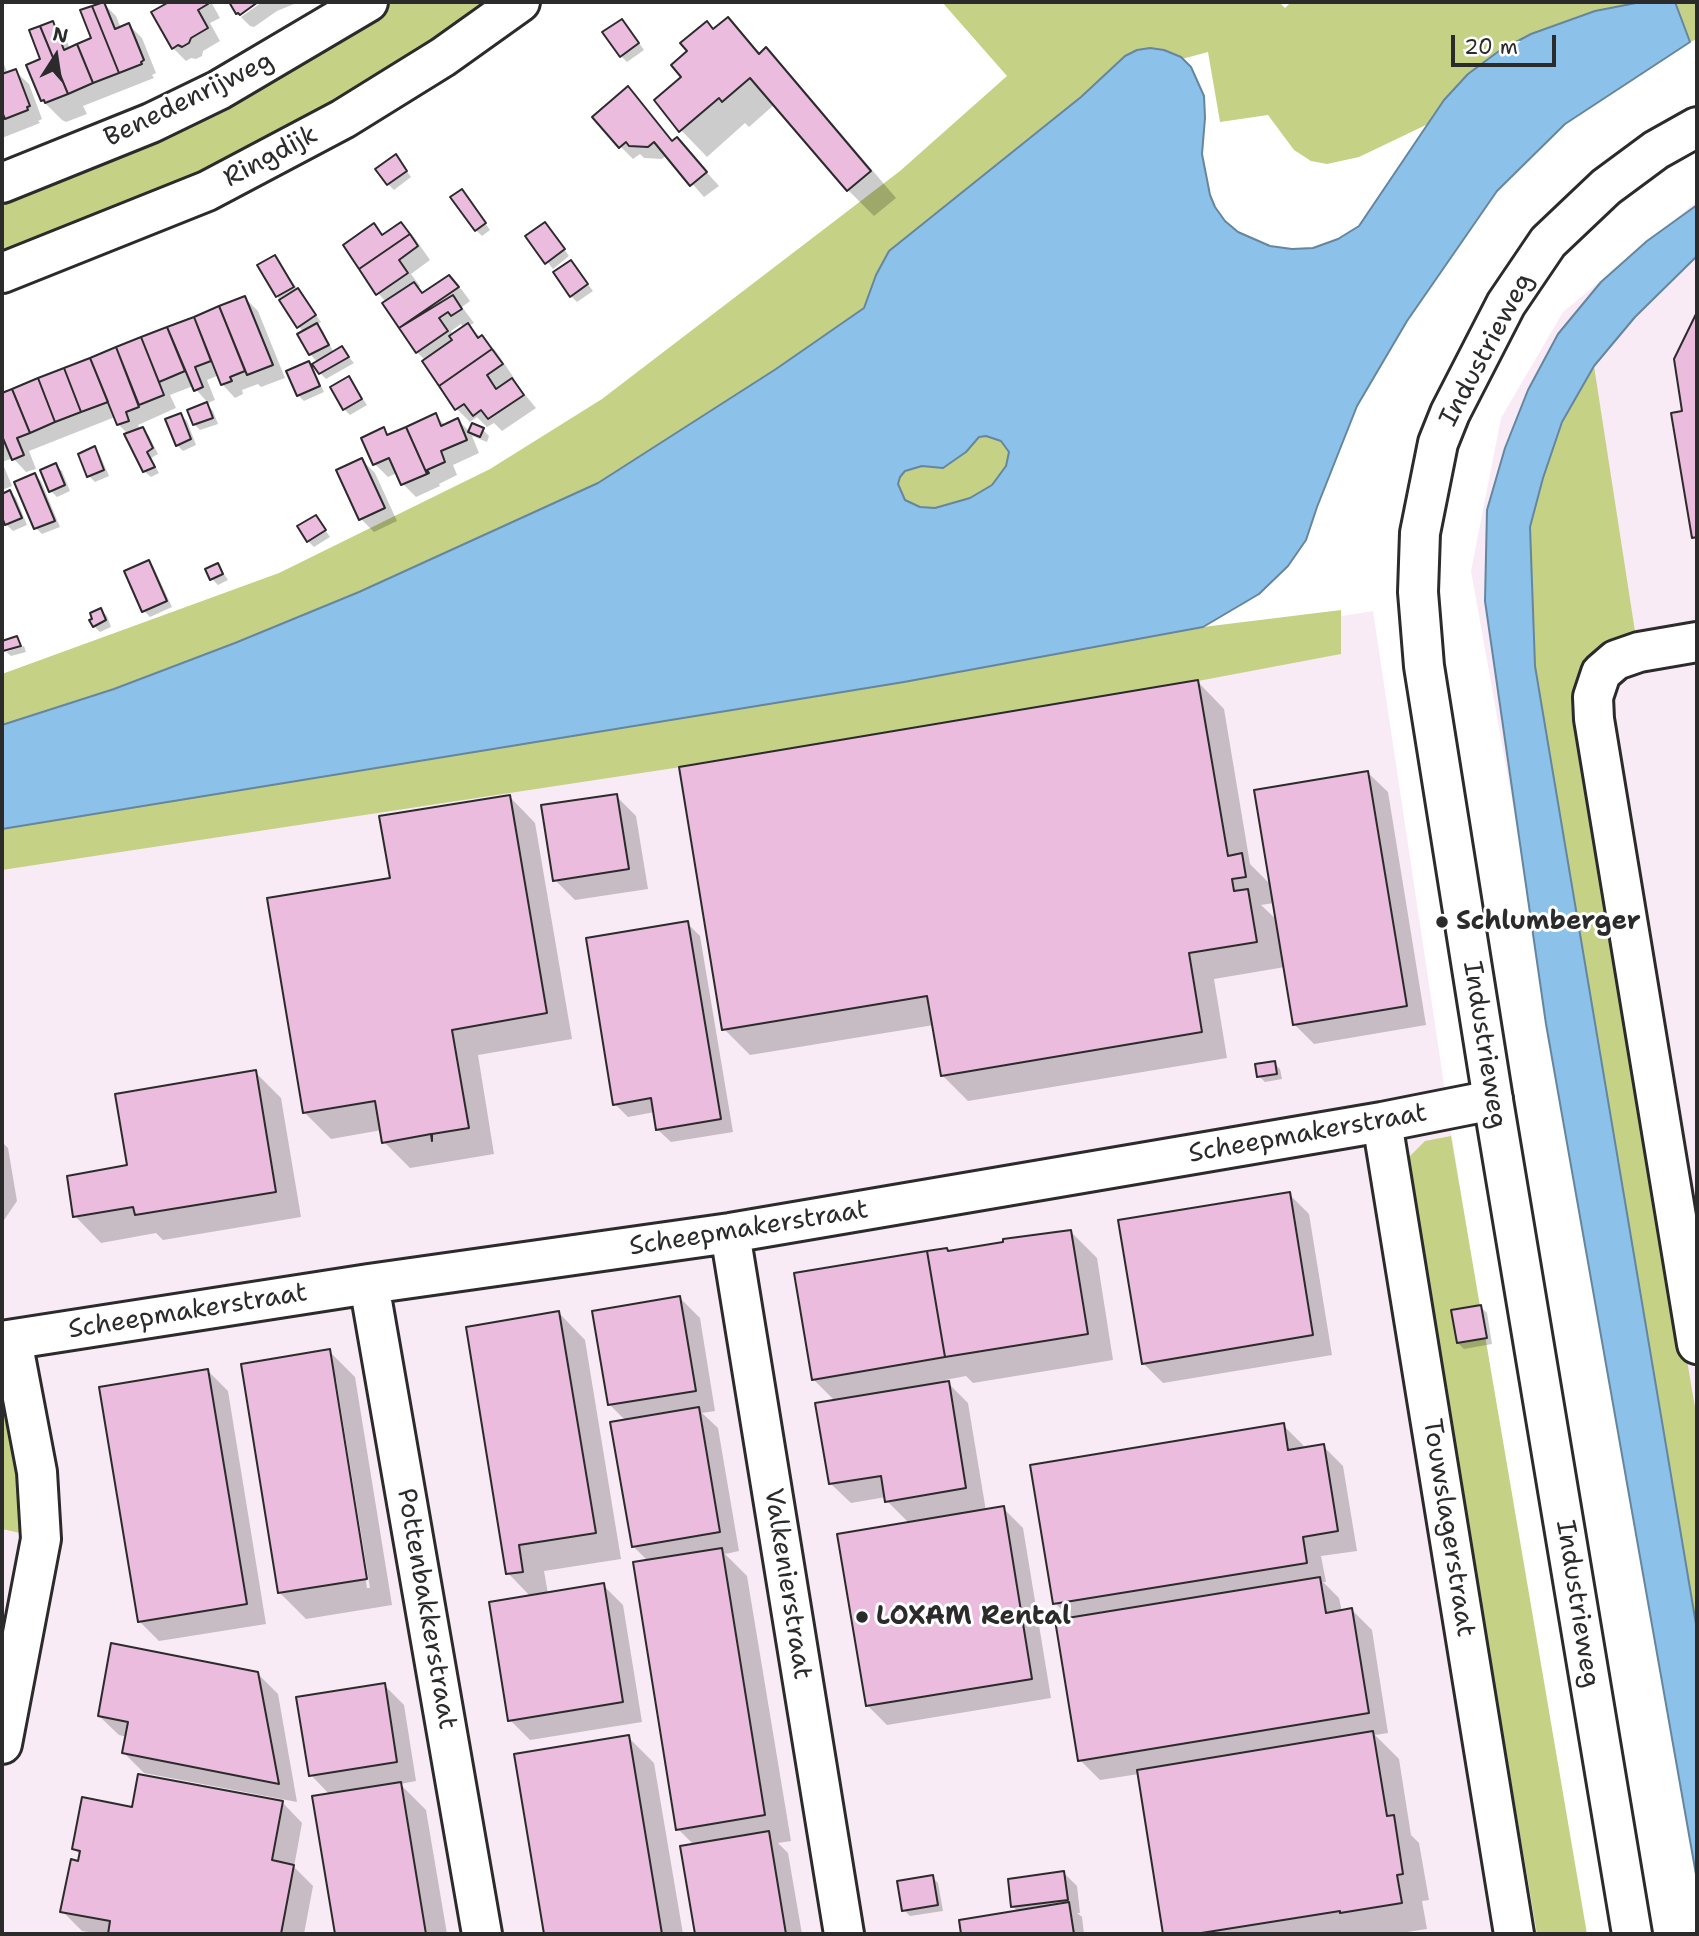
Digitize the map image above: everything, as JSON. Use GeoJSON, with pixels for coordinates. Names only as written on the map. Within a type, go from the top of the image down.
{"type":"FeatureCollection","features":[{"type":"Feature","properties":{"kind":"street","name":"Benedenrijweg"},"geometry":{"type":"LineString","coordinates":[[2,183],[150,123],[219,90],[368,2]]}},
{"type":"Feature","properties":{"kind":"street","name":"Ringdijk"},"geometry":{"type":"LineString","coordinates":[[2,273],[207,191],[343,119],[443,57],[520,2]]}},
{"type":"Feature","properties":{"kind":"street","name":"Industrieweg"},"geometry":{"type":"LineString","coordinates":[[1632,1934],[1424,667],[1418,580],[1420,533],[1438,443],[1464,382],[1506,304],[1548,242],[1606,187],[1656,150],[1697,127]]}},
{"type":"Feature","properties":{"kind":"street"},"geometry":{"type":"LineString","coordinates":[[1697,642],[1639,652],[1616,660],[1601,673],[1593,697],[1594,719],[1697,1344]]}},
{"type":"Feature","properties":{"kind":"street","name":"Scheepmakerstraat"},"geometry":{"type":"LineString","coordinates":[[7,1341],[369,1284],[730,1234],[1382,1122],[1493,1100]]}},
{"type":"Feature","properties":{"kind":"street","name":"Touwslagerstraat"},"geometry":{"type":"LineString","coordinates":[[1382,1122],[1514,1934]]}},
{"type":"Feature","properties":{"kind":"street","name":"Valkenierstraat"},"geometry":{"type":"LineString","coordinates":[[730,1234],[844,1934]]}},
{"type":"Feature","properties":{"kind":"street","name":"Pottenbakkerstraat"},"geometry":{"type":"LineString","coordinates":[[369,1284],[482,1934]]}},
{"type":"Feature","properties":{"kind":"street"},"geometry":{"type":"LineString","coordinates":[[2,1744],[41,1539],[37,1472],[7,1341]]}},
{"type":"Feature","properties":{"kind":"shaded area"},"geometry":{"type":"Polygon","coordinates":[[[1697,201],[1697,1835],[1471,571],[1501,418],[1563,312],[1697,201]]]}},
{"type":"Feature","properties":{"kind":"shaded area"},"geometry":{"type":"Polygon","coordinates":[[[1373,611],[1451,1131],[1580,1934],[2,1934],[2,833],[1373,611]]]}},
{"type":"Feature","properties":{"kind":"green space"},"geometry":{"type":"Polygon","coordinates":[[[392,2],[501,2],[310,127],[2,258],[2,198],[317,49],[392,2]]]}},
{"type":"Feature","properties":{"kind":"green space"},"geometry":{"type":"Polygon","coordinates":[[[942,2],[1279,2],[1285,8],[1291,2],[1641,2],[1595,11],[1531,34],[1499,51],[1468,74],[1444,100],[1428,124],[1359,157],[1327,164],[1311,161],[1294,150],[1268,115],[1220,122],[1208,52],[1182,59],[1150,48],[1137,50],[1125,56],[1081,97],[889,251],[876,275],[864,308],[776,369],[598,483],[359,592],[235,643],[114,689],[2,725],[2,674],[279,573],[490,469],[602,399],[900,171],[1007,76],[942,2]]]}},
{"type":"Feature","properties":{"kind":"green space"},"geometry":{"type":"Polygon","coordinates":[[[1675,2],[1697,2],[1697,39],[1690,42],[1675,2]]]}},
{"type":"Feature","properties":{"kind":"green space"},"geometry":{"type":"Polygon","coordinates":[[[1594,366],[1636,638],[1598,649],[1586,668],[1628,1013],[1697,1419],[1697,1630],[1535,666],[1530,527],[1562,422],[1594,366]]]}},
{"type":"Feature","properties":{"kind":"green space"},"geometry":{"type":"Polygon","coordinates":[[[987,436],[1001,441],[1009,452],[1006,466],[992,485],[970,498],[935,508],[920,507],[905,500],[898,484],[905,471],[922,466],[943,468],[966,452],[979,437],[987,436]]]}},
{"type":"Feature","properties":{"kind":"green space"},"geometry":{"type":"Polygon","coordinates":[[[1341,610],[1341,654],[1198,681],[681,767],[2,870],[2,829],[904,682],[1203,627],[1341,610]]]}},
{"type":"Feature","properties":{"kind":"green space"},"geometry":{"type":"Polygon","coordinates":[[[1451,1136],[1587,1934],[1537,1934],[1408,1174],[1408,1158],[1425,1141],[1451,1136]]]}},
{"type":"Feature","properties":{"kind":"green space"},"geometry":{"type":"Polygon","coordinates":[[[2,1390],[23,1424],[25,1534],[2,1529],[2,1390]]]}},
{"type":"Feature","properties":{"kind":"water"},"geometry":{"type":"Polygon","coordinates":[[[1641,2],[1675,2],[1690,42],[1565,124],[1497,191],[1407,321],[1357,406],[1306,540],[1288,566],[1259,594],[1203,627],[904,682],[2,829],[2,725],[114,689],[235,643],[359,592],[598,483],[776,369],[864,308],[876,275],[889,251],[1081,97],[1125,56],[1150,48],[1164,50],[1181,57],[1191,67],[1204,96],[1202,154],[1210,195],[1225,221],[1238,232],[1270,246],[1313,248],[1338,239],[1359,226],[1444,100],[1468,74],[1499,51],[1531,34],[1595,11],[1641,2]],[[986,436],[979,437],[966,452],[943,468],[922,466],[905,471],[898,484],[905,500],[920,507],[935,508],[970,498],[992,485],[1006,466],[1009,452],[1001,441],[986,436]]]}},
{"type":"Feature","properties":{"kind":"water"},"geometry":{"type":"Polygon","coordinates":[[[1697,205],[1697,256],[1635,317],[1594,366],[1562,422],[1530,527],[1535,666],[1697,1630],[1697,1880],[1546,1024],[1485,601],[1487,510],[1505,448],[1528,390],[1558,334],[1601,282],[1647,241],[1697,205]]]}},
{"type":"Feature","properties":{"kind":"building"},"geometry":{"type":"Polygon","coordinates":[[[104,2],[115,29],[129,23],[144,60],[142,64],[119,73],[92,6],[104,2]]]}},
{"type":"Feature","properties":{"kind":"building"},"geometry":{"type":"Polygon","coordinates":[[[169,2],[208,4],[198,10],[208,28],[191,38],[189,43],[172,49],[151,12],[169,2]]]}},
{"type":"Feature","properties":{"kind":"building"},"geometry":{"type":"Polygon","coordinates":[[[229,2],[258,2],[240,15],[236,14],[229,2]]]}},
{"type":"Feature","properties":{"kind":"building"},"geometry":{"type":"Polygon","coordinates":[[[92,6],[119,73],[93,83],[77,44],[91,38],[80,10],[92,6]]]}},
{"type":"Feature","properties":{"kind":"building"},"geometry":{"type":"Polygon","coordinates":[[[728,17],[759,54],[766,47],[871,171],[847,191],[750,78],[722,102],[719,98],[679,132],[654,100],[681,77],[671,65],[687,51],[680,43],[707,21],[713,29],[728,17]]]}},
{"type":"Feature","properties":{"kind":"building"},"geometry":{"type":"Polygon","coordinates":[[[622,19],[639,43],[620,57],[602,32],[622,19]]]}},
{"type":"Feature","properties":{"kind":"building"},"geometry":{"type":"Polygon","coordinates":[[[53,21],[64,50],[77,44],[93,83],[68,94],[40,26],[53,21]]]}},
{"type":"Feature","properties":{"kind":"building"},"geometry":{"type":"Polygon","coordinates":[[[40,26],[68,94],[45,103],[44,100],[41,101],[26,65],[40,59],[29,30],[40,26]]]}},
{"type":"Feature","properties":{"kind":"building"},"geometry":{"type":"Polygon","coordinates":[[[16,69],[30,106],[27,107],[28,110],[5,119],[2,112],[2,74],[16,69]]]}},
{"type":"Feature","properties":{"kind":"building"},"geometry":{"type":"Polygon","coordinates":[[[628,86],[672,141],[677,137],[707,172],[690,186],[654,142],[648,147],[629,146],[626,142],[619,148],[592,117],[628,86]]]}},
{"type":"Feature","properties":{"kind":"building"},"geometry":{"type":"Polygon","coordinates":[[[396,154],[407,171],[387,185],[375,169],[396,154]]]}},
{"type":"Feature","properties":{"kind":"building"},"geometry":{"type":"Polygon","coordinates":[[[462,189],[486,223],[475,231],[450,197],[462,189]]]}},
{"type":"Feature","properties":{"kind":"building"},"geometry":{"type":"Polygon","coordinates":[[[401,222],[410,234],[359,269],[343,245],[374,223],[382,235],[401,222]]]}},
{"type":"Feature","properties":{"kind":"building"},"geometry":{"type":"Polygon","coordinates":[[[545,222],[565,249],[545,264],[525,236],[545,222]]]}},
{"type":"Feature","properties":{"kind":"building"},"geometry":{"type":"Polygon","coordinates":[[[410,234],[418,246],[399,260],[408,273],[376,295],[359,269],[410,234]]]}},
{"type":"Feature","properties":{"kind":"building"},"geometry":{"type":"Polygon","coordinates":[[[275,255],[294,287],[276,297],[257,265],[275,255]]]}},
{"type":"Feature","properties":{"kind":"building"},"geometry":{"type":"Polygon","coordinates":[[[571,260],[588,284],[570,297],[553,272],[571,260]]]}},
{"type":"Feature","properties":{"kind":"building"},"geometry":{"type":"Polygon","coordinates":[[[449,275],[459,287],[399,328],[382,303],[414,282],[422,293],[449,275]]]}},
{"type":"Feature","properties":{"kind":"building"},"geometry":{"type":"Polygon","coordinates":[[[298,288],[316,315],[297,328],[279,300],[298,288]]]}},
{"type":"Feature","properties":{"kind":"building"},"geometry":{"type":"Polygon","coordinates":[[[453,295],[462,309],[451,316],[448,312],[439,318],[448,331],[416,353],[399,328],[453,295]]]}},
{"type":"Feature","properties":{"kind":"building"},"geometry":{"type":"Polygon","coordinates":[[[245,296],[273,365],[247,375],[219,306],[245,296]]]}},
{"type":"Feature","properties":{"kind":"building"},"geometry":{"type":"Polygon","coordinates":[[[219,306],[245,371],[230,377],[232,381],[221,385],[194,317],[219,306]]]}},
{"type":"Feature","properties":{"kind":"building"},"geometry":{"type":"Polygon","coordinates":[[[1697,312],[1697,537],[1692,538],[1671,413],[1682,411],[1674,359],[1697,312]]]}},
{"type":"Feature","properties":{"kind":"building"},"geometry":{"type":"Polygon","coordinates":[[[194,317],[211,361],[195,367],[203,387],[194,391],[167,327],[194,317]]]}},
{"type":"Feature","properties":{"kind":"building"},"geometry":{"type":"Polygon","coordinates":[[[317,323],[329,345],[309,355],[297,334],[317,323]]]}},
{"type":"Feature","properties":{"kind":"building"},"geometry":{"type":"Polygon","coordinates":[[[468,323],[478,338],[482,335],[492,349],[439,386],[422,361],[452,340],[449,336],[468,323]]]}},
{"type":"Feature","properties":{"kind":"building"},"geometry":{"type":"Polygon","coordinates":[[[167,327],[185,371],[159,382],[141,337],[167,327]]]}},
{"type":"Feature","properties":{"kind":"building"},"geometry":{"type":"Polygon","coordinates":[[[141,337],[164,395],[139,405],[116,347],[141,337]]]}},
{"type":"Feature","properties":{"kind":"building"},"geometry":{"type":"Polygon","coordinates":[[[342,346],[349,357],[319,374],[312,364],[342,346]]]}},
{"type":"Feature","properties":{"kind":"building"},"geometry":{"type":"Polygon","coordinates":[[[116,347],[139,407],[126,412],[129,421],[117,425],[90,358],[116,347]]]}},
{"type":"Feature","properties":{"kind":"building"},"geometry":{"type":"Polygon","coordinates":[[[492,349],[503,364],[487,375],[496,389],[512,378],[524,395],[488,419],[481,410],[473,416],[464,404],[455,410],[439,386],[492,349]]]}},
{"type":"Feature","properties":{"kind":"building"},"geometry":{"type":"Polygon","coordinates":[[[90,358],[108,402],[81,412],[64,368],[90,358]]]}},
{"type":"Feature","properties":{"kind":"building"},"geometry":{"type":"Polygon","coordinates":[[[309,361],[320,386],[297,396],[286,371],[309,361]]]}},
{"type":"Feature","properties":{"kind":"building"},"geometry":{"type":"Polygon","coordinates":[[[64,368],[81,412],[55,422],[38,378],[64,368]]]}},
{"type":"Feature","properties":{"kind":"building"},"geometry":{"type":"Polygon","coordinates":[[[349,376],[362,399],[343,410],[330,387],[349,376]]]}},
{"type":"Feature","properties":{"kind":"building"},"geometry":{"type":"Polygon","coordinates":[[[38,378],[55,422],[30,433],[12,389],[38,378]]]}},
{"type":"Feature","properties":{"kind":"building"},"geometry":{"type":"Polygon","coordinates":[[[12,389],[30,433],[17,438],[24,455],[12,460],[2,436],[2,393],[12,389]]]}},
{"type":"Feature","properties":{"kind":"building"},"geometry":{"type":"Polygon","coordinates":[[[207,402],[213,418],[193,425],[187,410],[207,402]]]}},
{"type":"Feature","properties":{"kind":"building"},"geometry":{"type":"Polygon","coordinates":[[[181,413],[191,439],[176,446],[165,419],[181,413]]]}},
{"type":"Feature","properties":{"kind":"building"},"geometry":{"type":"Polygon","coordinates":[[[436,413],[441,426],[458,418],[467,440],[441,451],[445,462],[427,470],[427,474],[406,427],[436,413]]]}},
{"type":"Feature","properties":{"kind":"building"},"geometry":{"type":"Polygon","coordinates":[[[472,423],[484,428],[480,437],[468,432],[472,423]]]}},
{"type":"Feature","properties":{"kind":"building"},"geometry":{"type":"Polygon","coordinates":[[[143,427],[153,448],[147,452],[155,467],[143,472],[124,434],[143,427]]]}},
{"type":"Feature","properties":{"kind":"building"},"geometry":{"type":"Polygon","coordinates":[[[384,427],[387,435],[406,427],[427,474],[401,485],[389,458],[373,465],[361,438],[384,427]]]}},
{"type":"Feature","properties":{"kind":"building"},"geometry":{"type":"Polygon","coordinates":[[[95,446],[104,470],[87,477],[78,454],[95,446]]]}},
{"type":"Feature","properties":{"kind":"building"},"geometry":{"type":"Polygon","coordinates":[[[362,458],[385,508],[359,520],[336,470],[362,458]]]}},
{"type":"Feature","properties":{"kind":"building"},"geometry":{"type":"Polygon","coordinates":[[[56,463],[65,485],[49,492],[40,470],[56,463]]]}},
{"type":"Feature","properties":{"kind":"building"},"geometry":{"type":"Polygon","coordinates":[[[35,473],[55,521],[34,529],[14,482],[35,473]]]}},
{"type":"Feature","properties":{"kind":"building"},"geometry":{"type":"Polygon","coordinates":[[[10,490],[22,518],[5,525],[2,517],[2,494],[10,490]]]}},
{"type":"Feature","properties":{"kind":"building"},"geometry":{"type":"Polygon","coordinates":[[[316,515],[326,530],[307,542],[297,526],[316,515]]]}},
{"type":"Feature","properties":{"kind":"building"},"geometry":{"type":"Polygon","coordinates":[[[149,560],[167,601],[142,612],[124,571],[149,560]]]}},
{"type":"Feature","properties":{"kind":"building"},"geometry":{"type":"Polygon","coordinates":[[[218,563],[223,574],[210,580],[205,569],[218,563]]]}},
{"type":"Feature","properties":{"kind":"building"},"geometry":{"type":"Polygon","coordinates":[[[101,608],[106,620],[93,627],[89,620],[92,619],[90,613],[101,608]]]}},
{"type":"Feature","properties":{"kind":"building"},"geometry":{"type":"Polygon","coordinates":[[[17,636],[21,646],[3,651],[2,641],[17,636]]]}},
{"type":"Feature","properties":{"kind":"building"},"geometry":{"type":"Polygon","coordinates":[[[1198,680],[1228,856],[1242,853],[1246,877],[1232,879],[1234,891],[1248,889],[1257,942],[1189,953],[1202,1032],[941,1076],[927,996],[722,1030],[679,767],[1198,680]]]}},
{"type":"Feature","properties":{"kind":"building"},"geometry":{"type":"Polygon","coordinates":[[[1368,771],[1407,1006],[1293,1025],[1254,790],[1368,771]]]}},
{"type":"Feature","properties":{"kind":"building"},"geometry":{"type":"Polygon","coordinates":[[[617,794],[629,869],[553,881],[541,805],[617,794]]]}},
{"type":"Feature","properties":{"kind":"building"},"geometry":{"type":"Polygon","coordinates":[[[510,795],[547,1013],[452,1030],[469,1128],[432,1134],[432,1141],[431,1134],[382,1143],[375,1101],[303,1113],[267,898],[390,878],[379,816],[510,795]]]}},
{"type":"Feature","properties":{"kind":"building"},"geometry":{"type":"Polygon","coordinates":[[[688,921],[721,1119],[656,1130],[651,1098],[613,1105],[586,938],[688,921]]]}},
{"type":"Feature","properties":{"kind":"building"},"geometry":{"type":"Polygon","coordinates":[[[1275,1061],[1277,1074],[1257,1077],[1255,1064],[1275,1061]]]}},
{"type":"Feature","properties":{"kind":"building"},"geometry":{"type":"Polygon","coordinates":[[[256,1070],[276,1192],[135,1215],[133,1207],[73,1217],[67,1176],[127,1165],[115,1094],[256,1070]]]}},
{"type":"Feature","properties":{"kind":"building"},"geometry":{"type":"Polygon","coordinates":[[[1290,1192],[1313,1335],[1142,1364],[1118,1220],[1290,1192]]]}},
{"type":"Feature","properties":{"kind":"building"},"geometry":{"type":"Polygon","coordinates":[[[1071,1230],[1088,1334],[945,1357],[927,1251],[947,1248],[948,1251],[1003,1242],[1003,1239],[1071,1230]]]}},
{"type":"Feature","properties":{"kind":"building"},"geometry":{"type":"Polygon","coordinates":[[[927,1251],[945,1357],[812,1380],[794,1273],[927,1251]]]}},
{"type":"Feature","properties":{"kind":"building"},"geometry":{"type":"Polygon","coordinates":[[[680,1296],[696,1391],[608,1405],[592,1311],[680,1296]]]}},
{"type":"Feature","properties":{"kind":"building"},"geometry":{"type":"Polygon","coordinates":[[[1481,1305],[1487,1338],[1457,1343],[1451,1310],[1481,1305]]]}},
{"type":"Feature","properties":{"kind":"building"},"geometry":{"type":"Polygon","coordinates":[[[559,1311],[596,1533],[519,1545],[523,1572],[506,1574],[466,1327],[559,1311]]]}},
{"type":"Feature","properties":{"kind":"building"},"geometry":{"type":"Polygon","coordinates":[[[330,1349],[367,1579],[278,1593],[241,1364],[330,1349]]]}},
{"type":"Feature","properties":{"kind":"building"},"geometry":{"type":"Polygon","coordinates":[[[208,1369],[247,1604],[138,1622],[99,1387],[208,1369]]]}},
{"type":"Feature","properties":{"kind":"building"},"geometry":{"type":"Polygon","coordinates":[[[949,1381],[966,1488],[885,1502],[881,1476],[829,1484],[815,1403],[949,1381]]]}},
{"type":"Feature","properties":{"kind":"building"},"geometry":{"type":"Polygon","coordinates":[[[699,1407],[720,1532],[632,1547],[610,1422],[699,1407]]]}},
{"type":"Feature","properties":{"kind":"building"},"geometry":{"type":"Polygon","coordinates":[[[1284,1423],[1288,1450],[1324,1444],[1338,1531],[1303,1537],[1307,1563],[1053,1604],[1030,1465],[1284,1423]]]}},
{"type":"Feature","properties":{"kind":"building"},"geometry":{"type":"Polygon","coordinates":[[[1004,1506],[1032,1679],[866,1706],[837,1534],[1004,1506]]]}},
{"type":"Feature","properties":{"kind":"building"},"geometry":{"type":"Polygon","coordinates":[[[722,1548],[765,1815],[676,1830],[633,1562],[722,1548]]]}},
{"type":"Feature","properties":{"kind":"building"},"geometry":{"type":"Polygon","coordinates":[[[1320,1577],[1326,1613],[1352,1608],[1369,1713],[1078,1761],[1055,1620],[1320,1577]]]}},
{"type":"Feature","properties":{"kind":"building"},"geometry":{"type":"Polygon","coordinates":[[[604,1583],[623,1702],[508,1721],[489,1602],[604,1583]]]}},
{"type":"Feature","properties":{"kind":"building"},"geometry":{"type":"Polygon","coordinates":[[[111,1643],[258,1672],[279,1784],[122,1753],[128,1722],[98,1716],[111,1643]]]}},
{"type":"Feature","properties":{"kind":"building"},"geometry":{"type":"Polygon","coordinates":[[[385,1683],[397,1762],[309,1776],[296,1697],[385,1683]]]}},
{"type":"Feature","properties":{"kind":"building"},"geometry":{"type":"Polygon","coordinates":[[[1373,1731],[1387,1816],[1394,1815],[1403,1874],[1397,1875],[1402,1903],[1195,1934],[1163,1934],[1137,1770],[1373,1731]]]}},
{"type":"Feature","properties":{"kind":"building"},"geometry":{"type":"Polygon","coordinates":[[[629,1735],[662,1934],[544,1934],[514,1754],[629,1735]]]}},
{"type":"Feature","properties":{"kind":"building"},"geometry":{"type":"Polygon","coordinates":[[[138,1774],[283,1801],[272,1860],[294,1865],[281,1934],[108,1934],[110,1921],[60,1912],[71,1859],[78,1861],[80,1851],[72,1849],[82,1797],[132,1807],[138,1774]]]}},
{"type":"Feature","properties":{"kind":"building"},"geometry":{"type":"Polygon","coordinates":[[[401,1782],[426,1934],[335,1934],[312,1796],[401,1782]]]}},
{"type":"Feature","properties":{"kind":"building"},"geometry":{"type":"Polygon","coordinates":[[[769,1831],[786,1934],[695,1934],[680,1846],[769,1831]]]}},
{"type":"Feature","properties":{"kind":"building"},"geometry":{"type":"Polygon","coordinates":[[[1064,1871],[1068,1900],[1011,1907],[1008,1879],[1064,1871]]]}},
{"type":"Feature","properties":{"kind":"building"},"geometry":{"type":"Polygon","coordinates":[[[933,1875],[938,1905],[902,1911],[897,1881],[933,1875]]]}},
{"type":"Feature","properties":{"kind":"building"},"geometry":{"type":"Polygon","coordinates":[[[1069,1902],[1074,1934],[961,1934],[959,1920],[1069,1902]]]}},
{"type":"Feature","properties":{"kind":"place","name":"Schlumberger"},"geometry":{"type":"Point","coordinates":[1442,922]}},
{"type":"Feature","properties":{"kind":"place","name":"LOXAM Rental"},"geometry":{"type":"Point","coordinates":[862,1617]}}]}
